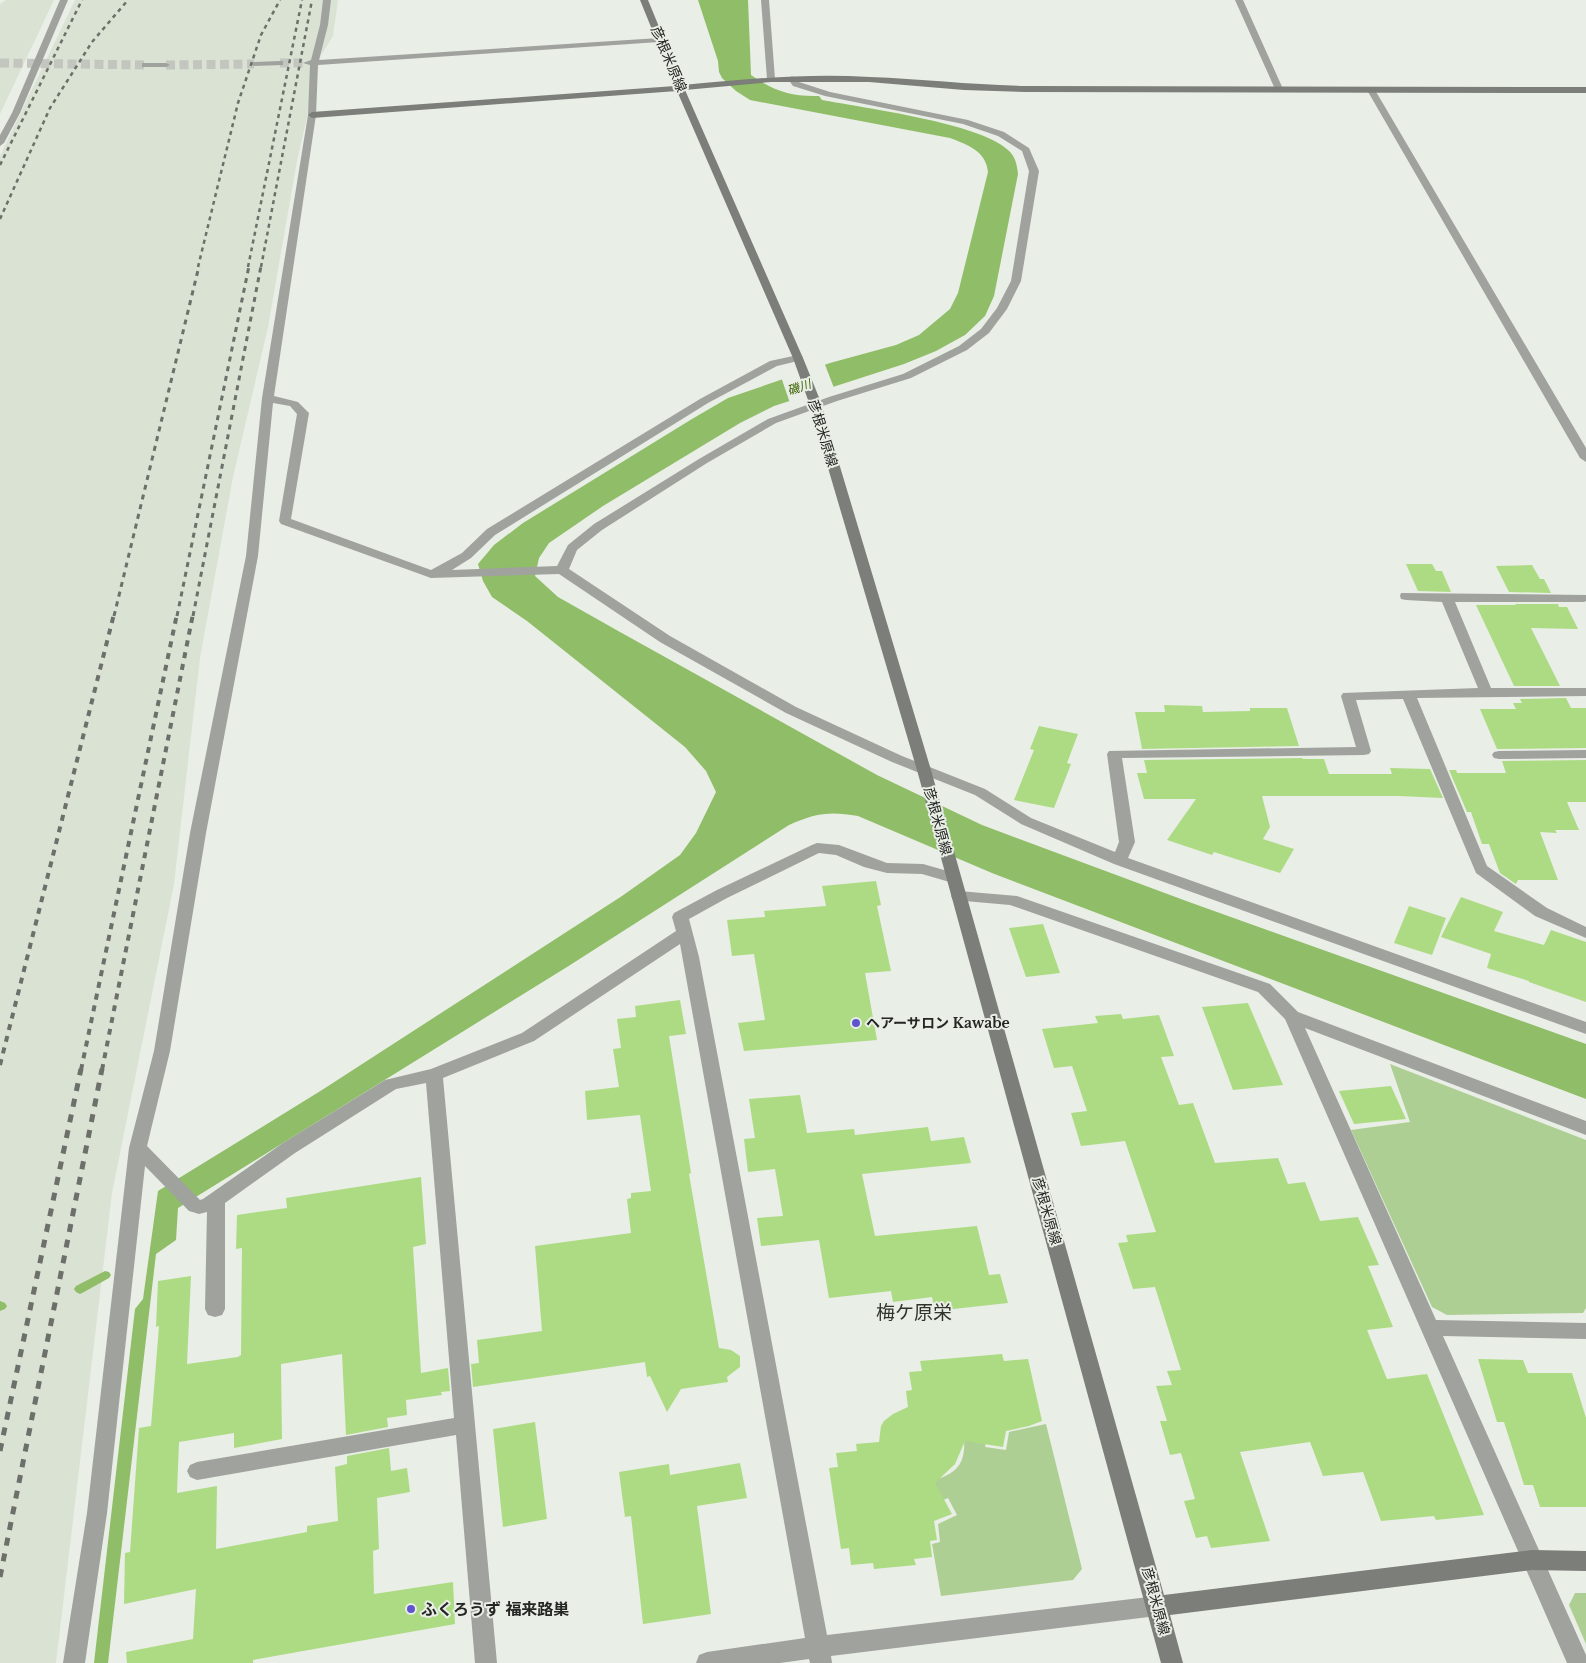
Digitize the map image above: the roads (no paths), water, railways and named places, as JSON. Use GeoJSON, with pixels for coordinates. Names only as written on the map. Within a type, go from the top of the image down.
{"type":"FeatureCollection","features":[{"type":"Feature","properties":{"kind":"main road","name":"彦根米原線"},"geometry":{"type":"LineString","coordinates":[[644,0],[659,40],[799,361],[814,403],[926,775],[1172,1663]]}},
{"type":"Feature","properties":{"kind":"main road"},"geometry":{"type":"LineString","coordinates":[[312,115],[792,78],[869,79],[964,88],[1026,89],[1586,90]]}},
{"type":"Feature","properties":{"kind":"main road"},"geometry":{"type":"LineString","coordinates":[[1157,1606],[1532,1560],[1586,1561]]}},
{"type":"Feature","properties":{"kind":"street"},"geometry":{"type":"LineString","coordinates":[[0,143],[16,113],[64,0]]}},
{"type":"Feature","properties":{"kind":"street"},"geometry":{"type":"LineString","coordinates":[[74,1663],[96,1513],[138,1148],[162,1051],[198,833],[252,556],[268,398],[312,115],[310,63],[324,25],[327,0]]}},
{"type":"Feature","properties":{"kind":"street"},"geometry":{"type":"LineString","coordinates":[[765,0],[770,79]]}},
{"type":"Feature","properties":{"kind":"street"},"geometry":{"type":"LineString","coordinates":[[1239,0],[1279,89]]}},
{"type":"Feature","properties":{"kind":"street"},"geometry":{"type":"LineString","coordinates":[[310,63],[659,40]]}},
{"type":"Feature","properties":{"kind":"street"},"geometry":{"type":"LineString","coordinates":[[254,64],[280,63]]}},
{"type":"Feature","properties":{"kind":"street"},"geometry":{"type":"LineString","coordinates":[[145,65],[166,65]]}},
{"type":"Feature","properties":{"kind":"street"},"geometry":{"type":"LineString","coordinates":[[556,570],[572,548],[598,528],[703,461],[772,421],[814,403],[906,376],[963,348],[986,331],[1002,309],[1016,281],[1034,171],[1026,150],[1001,134],[965,122],[828,94],[796,84],[792,78]]}},
{"type":"Feature","properties":{"kind":"street"},"geometry":{"type":"LineString","coordinates":[[1371,90],[1586,458]]}},
{"type":"Feature","properties":{"kind":"street"},"geometry":{"type":"LineString","coordinates":[[431,574],[450,567],[491,532],[704,401],[774,363],[799,361]]}},
{"type":"Feature","properties":{"kind":"street"},"geometry":{"type":"LineString","coordinates":[[268,398],[294,404],[303,413],[285,522],[431,574],[556,570],[665,639],[754,690],[926,775],[980,792],[1026,821],[1119,860],[1586,1028]]}},
{"type":"Feature","properties":{"kind":"street"},"geometry":{"type":"LineString","coordinates":[[1406,596],[1585,599]]}},
{"type":"Feature","properties":{"kind":"street"},"geometry":{"type":"LineString","coordinates":[[1447,598],[1486,692]]}},
{"type":"Feature","properties":{"kind":"street"},"geometry":{"type":"LineString","coordinates":[[1119,860],[1127,842],[1114,754],[1364,751],[1348,696],[1486,692],[1586,692]]}},
{"type":"Feature","properties":{"kind":"street"},"geometry":{"type":"LineString","coordinates":[[1408,694],[1481,869],[1541,912],[1586,933]]}},
{"type":"Feature","properties":{"kind":"street"},"geometry":{"type":"LineString","coordinates":[[1499,755],[1586,754]]}},
{"type":"Feature","properties":{"kind":"street"},"geometry":{"type":"LineString","coordinates":[[820,1655],[693,967],[680,918],[722,894],[816,848],[839,850],[869,863],[888,868],[923,869],[1264,988],[1292,1016],[1578,1663]]}},
{"type":"Feature","properties":{"kind":"street"},"geometry":{"type":"LineString","coordinates":[[138,1148],[194,1206],[199,1208],[216,1199],[289,1148],[390,1084],[434,1076],[528,1037],[685,933]]}},
{"type":"Feature","properties":{"kind":"street"},"geometry":{"type":"LineString","coordinates":[[1292,1016],[1586,1128]]}},
{"type":"Feature","properties":{"kind":"street"},"geometry":{"type":"LineString","coordinates":[[434,1076],[486,1663]]}},
{"type":"Feature","properties":{"kind":"street"},"geometry":{"type":"LineString","coordinates":[[215,1309],[216,1199]]}},
{"type":"Feature","properties":{"kind":"street"},"geometry":{"type":"LineString","coordinates":[[1430,1328],[1586,1331]]}},
{"type":"Feature","properties":{"kind":"street"},"geometry":{"type":"LineString","coordinates":[[197,1471],[465,1425]]}},
{"type":"Feature","properties":{"kind":"street"},"geometry":{"type":"LineString","coordinates":[[707,1663],[820,1655],[1157,1606]]}},
{"type":"Feature","properties":{"kind":"water","name":"磯川"},"geometry":{"type":"Polygon","coordinates":[[[698,0],[748,0],[751,75],[775,89],[791,94],[819,96],[822,100],[948,124],[994,140],[1010,152],[1015,160],[1018,174],[994,296],[985,316],[965,335],[936,351],[904,364],[774,406],[740,423],[603,506],[549,543],[539,558],[535,576],[558,597],[620,632],[877,775],[982,825],[1189,902],[1586,1044],[1586,1099],[992,873],[858,816],[831,813],[798,821],[567,967],[178,1208],[176,1240],[156,1254],[108,1663],[94,1663],[135,1309],[143,1299],[158,1191],[322,1090],[622,896],[680,855],[696,833],[716,792],[706,771],[685,747],[527,621],[492,597],[483,581],[478,564],[494,545],[523,523],[728,398],[830,363],[896,345],[919,335],[950,309],[958,293],[988,172],[987,165],[980,154],[969,146],[950,138],[750,100],[736,91],[722,78],[698,0]]]}},
{"type":"Feature","properties":{"kind":"waterway"},"geometry":{"type":"LineString","coordinates":[[80,1289],[105,1275]]}},
{"type":"Feature","properties":{"kind":"tunnel"},"geometry":{"type":"LineString","coordinates":[[0,63],[145,65]]}},
{"type":"Feature","properties":{"kind":"tunnel"},"geometry":{"type":"LineString","coordinates":[[280,63],[305,63]]}},
{"type":"Feature","properties":{"kind":"tunnel"},"geometry":{"type":"LineString","coordinates":[[166,65],[254,64]]}},
{"type":"Feature","properties":{"kind":"railway"},"geometry":{"type":"LineString","coordinates":[[0,165],[82,0]]}},
{"type":"Feature","properties":{"kind":"railway"},"geometry":{"type":"LineString","coordinates":[[0,219],[50,108],[92,42],[128,0]]}},
{"type":"Feature","properties":{"kind":"railway"},"geometry":{"type":"LineString","coordinates":[[198,267],[238,103],[261,35],[280,0]]}},
{"type":"Feature","properties":{"kind":"railway"},"geometry":{"type":"LineString","coordinates":[[248,267],[302,0]]}},
{"type":"Feature","properties":{"kind":"railway"},"geometry":{"type":"LineString","coordinates":[[261,267],[312,0]]}},
{"type":"Feature","properties":{"kind":"railway"},"geometry":{"type":"LineString","coordinates":[[114,616],[199,266]]}},
{"type":"Feature","properties":{"kind":"railway"},"geometry":{"type":"LineString","coordinates":[[177,616],[249,266]]}},
{"type":"Feature","properties":{"kind":"railway"},"geometry":{"type":"LineString","coordinates":[[193,616],[261,266]]}},
{"type":"Feature","properties":{"kind":"railway"},"geometry":{"type":"LineString","coordinates":[[0,1065],[114,614]]}},
{"type":"Feature","properties":{"kind":"railway"},"geometry":{"type":"LineString","coordinates":[[81,1070],[177,614]]}},
{"type":"Feature","properties":{"kind":"railway"},"geometry":{"type":"LineString","coordinates":[[102,1070],[193,614]]}},
{"type":"Feature","properties":{"kind":"railway"},"geometry":{"type":"LineString","coordinates":[[0,1451],[81,1069]]}},
{"type":"Feature","properties":{"kind":"railway"},"geometry":{"type":"LineString","coordinates":[[0,1577],[102,1069]]}},
{"type":"Feature","properties":{"kind":"place","name":"ヘアーサロン Kawabe"},"geometry":{"type":"Point","coordinates":[856,1023]}},
{"type":"Feature","properties":{"kind":"place","name":"ふくろうず 福来路巣"},"geometry":{"type":"Point","coordinates":[411,1609]}},
{"type":"Feature","properties":{"kind":"district","name":"梅ケ原栄"},"geometry":{"type":"Point","coordinates":[914,1312]}}]}
